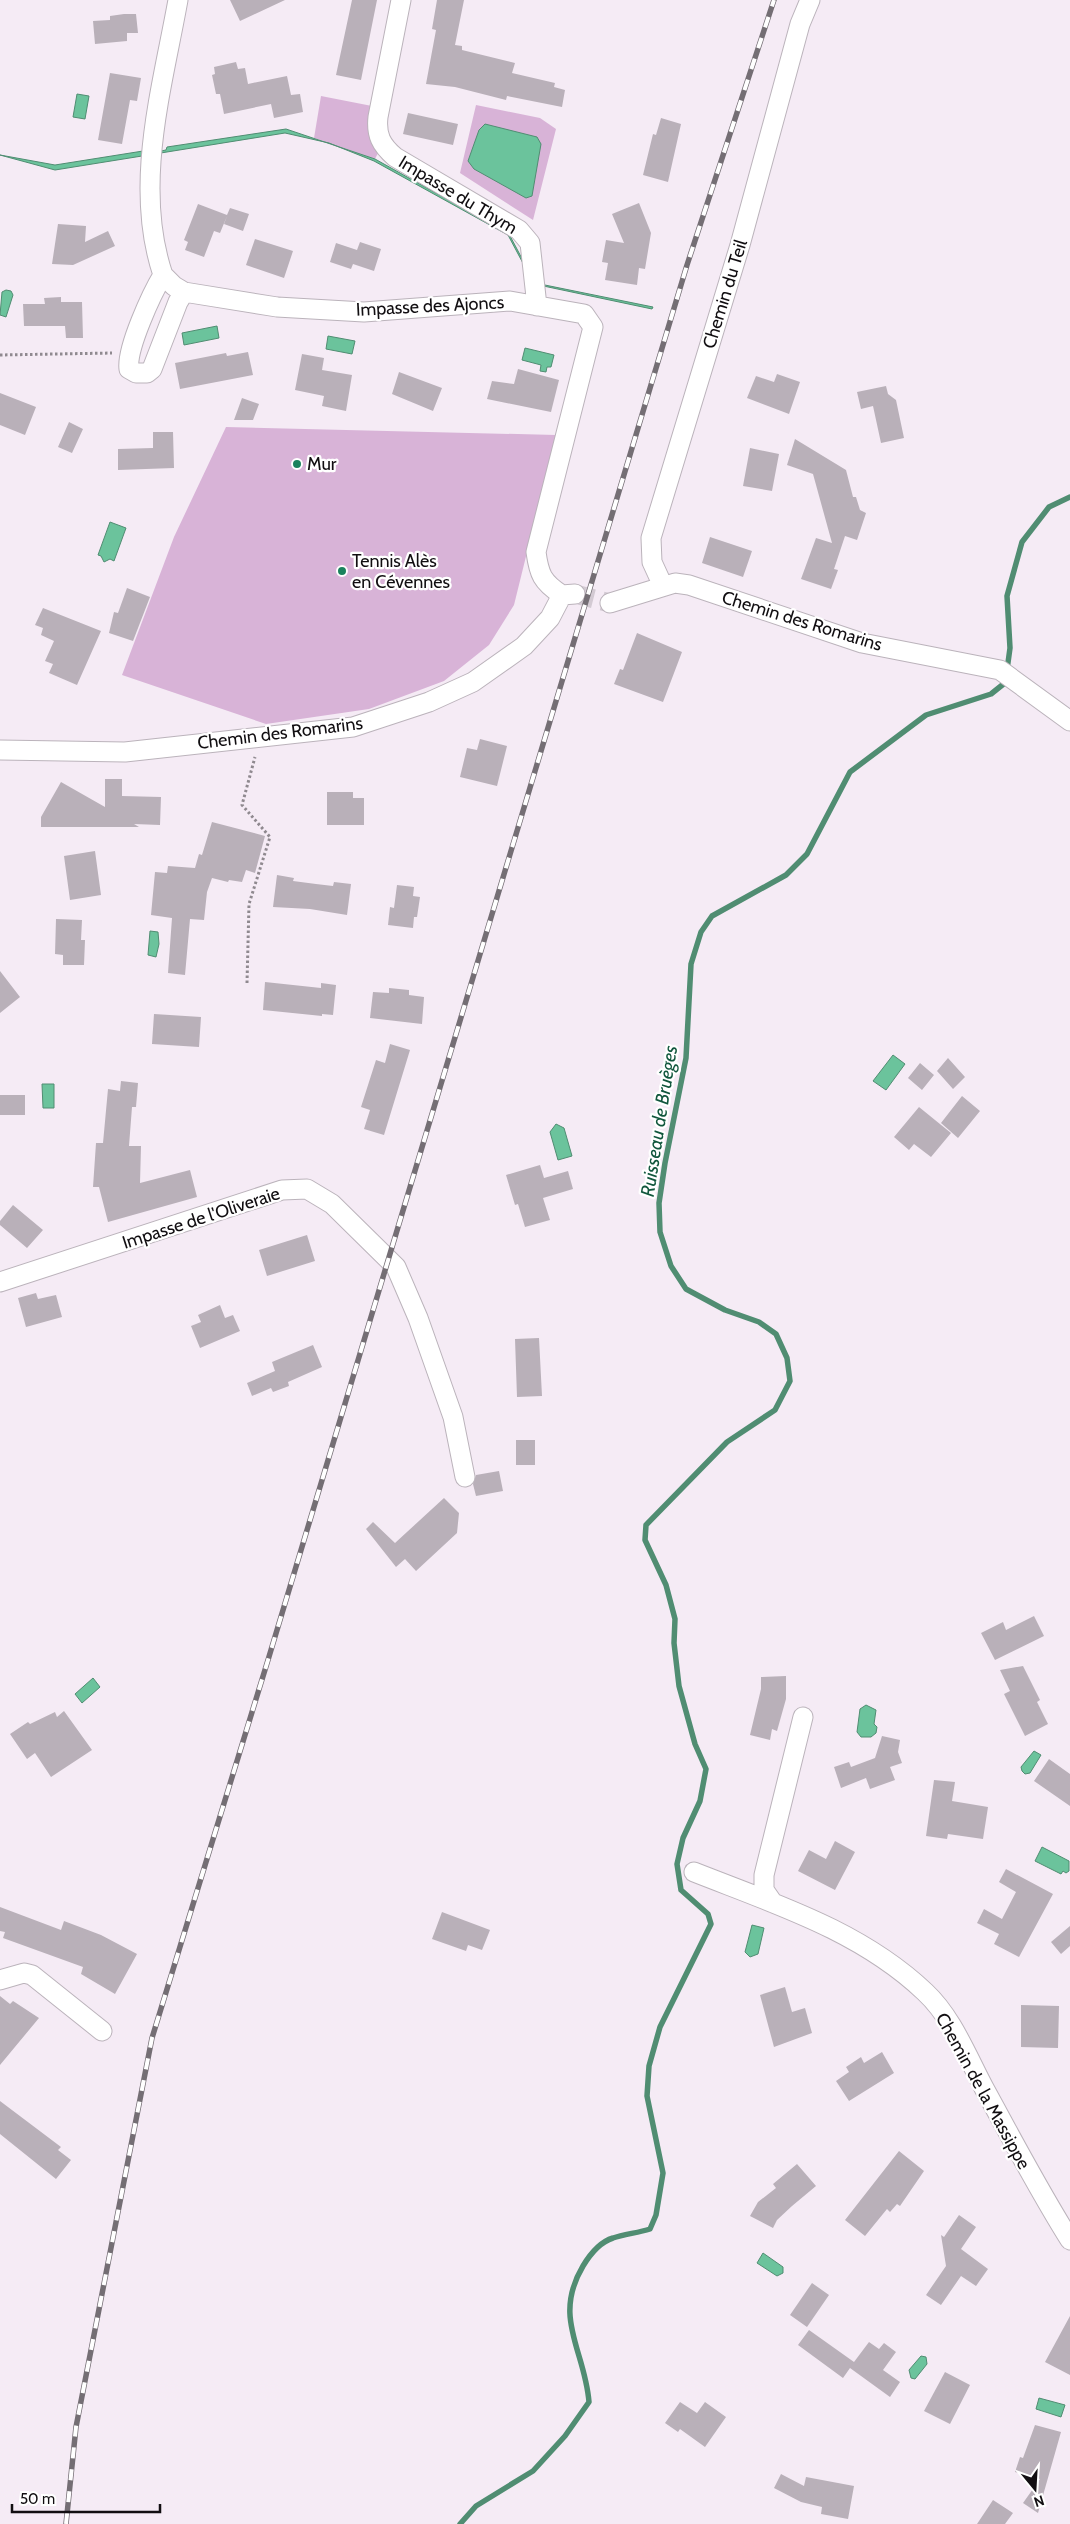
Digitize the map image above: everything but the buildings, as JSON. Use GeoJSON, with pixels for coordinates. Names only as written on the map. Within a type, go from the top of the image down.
{"type":"FeatureCollection","features":[{"type":"Feature","properties":{"kind":"street"},"geometry":{"type":"LineString","coordinates":[[178,0],[152,143],[150,196],[153,235],[163,275],[152,292],[130,352],[129,369],[136,373],[147,374],[152,369],[178,302],[184,292]]}},
{"type":"Feature","properties":{"kind":"street","name":"Impasse du Thym"},"geometry":{"type":"LineString","coordinates":[[401,0],[378,117],[377,128],[380,139],[395,157],[519,230],[530,243],[537,306]]}},
{"type":"Feature","properties":{"kind":"street","name":"Chemin du Teil"},"geometry":{"type":"LineString","coordinates":[[663,586],[652,562],[651,538],[740,246],[800,24],[810,0]]}},
{"type":"Feature","properties":{"kind":"street","name":"Impasse des Ajoncs"},"geometry":{"type":"LineString","coordinates":[[163,275],[174,286],[184,292],[277,307],[364,312],[510,301],[584,314],[593,327],[536,552],[539,572],[550,587],[568,594]]}},
{"type":"Feature","properties":{"kind":"street","name":"Chemin des Romarins"},"geometry":{"type":"LineString","coordinates":[[610,603],[675,583],[689,585],[862,643],[1000,670],[1070,721]]}},
{"type":"Feature","properties":{"kind":"street","name":"Chemin des Romarins"},"geometry":{"type":"LineString","coordinates":[[0,750],[125,752],[353,727],[429,702],[473,682],[524,646],[550,618],[568,594]]}},
{"type":"Feature","properties":{"kind":"street","name":"Impasse de l'Oliveraie"},"geometry":{"type":"LineString","coordinates":[[0,1282],[282,1190],[307,1189],[332,1204],[396,1267],[418,1318],[454,1417],[465,1478]]}},
{"type":"Feature","properties":{"kind":"street"},"geometry":{"type":"LineString","coordinates":[[773,1903],[764,1890],[764,1875],[803,1717]]}},
{"type":"Feature","properties":{"kind":"street","name":"Chemin de la Massippe"},"geometry":{"type":"LineString","coordinates":[[694,1872],[773,1903],[856,1940],[892,1964],[926,1993],[952,2028],[1028,2170],[1070,2240]]}},
{"type":"Feature","properties":{"kind":"street"},"geometry":{"type":"LineString","coordinates":[[0,1980],[24,1973],[32,1975],[102,2031]]}},
{"type":"Feature","properties":{"kind":"path"},"geometry":{"type":"LineString","coordinates":[[0,355],[130,352]]}},
{"type":"Feature","properties":{"kind":"path"},"geometry":{"type":"LineString","coordinates":[[246,983],[249,904],[270,836],[242,805],[261,737]]}},
{"type":"Feature","properties":{"kind":"shaded area"},"geometry":{"type":"Polygon","coordinates":[[[77,94],[89,96],[85,119],[73,117],[77,94]]]}},
{"type":"Feature","properties":{"kind":"shaded area"},"geometry":{"type":"Polygon","coordinates":[[[321,96],[372,106],[379,151],[375,159],[314,138],[321,96]]]}},
{"type":"Feature","properties":{"kind":"shaded area"},"geometry":{"type":"Polygon","coordinates":[[[476,105],[540,118],[556,129],[533,220],[460,173],[476,105]]]}},
{"type":"Feature","properties":{"kind":"shaded area"},"geometry":{"type":"Polygon","coordinates":[[[485,124],[537,137],[541,144],[532,196],[526,198],[474,169],[468,161],[479,130],[485,124]]]}},
{"type":"Feature","properties":{"kind":"shaded area"},"geometry":{"type":"Polygon","coordinates":[[[286,129],[324,142],[285,133],[55,170],[0,155],[55,165],[143,151],[144,154],[166,150],[167,147],[286,129]]]}},
{"type":"Feature","properties":{"kind":"shaded area"},"geometry":{"type":"Polygon","coordinates":[[[337,146],[375,159],[509,234],[535,283],[653,307],[652,309],[534,284],[508,235],[374,161],[337,146]]]}},
{"type":"Feature","properties":{"kind":"shaded area"},"geometry":{"type":"Polygon","coordinates":[[[6,290],[11,291],[13,295],[6,317],[0,315],[2,292],[6,290]]]}},
{"type":"Feature","properties":{"kind":"shaded area"},"geometry":{"type":"Polygon","coordinates":[[[217,326],[219,338],[184,345],[182,333],[217,326]]]}},
{"type":"Feature","properties":{"kind":"shaded area"},"geometry":{"type":"Polygon","coordinates":[[[328,336],[355,341],[352,354],[326,349],[328,336]]]}},
{"type":"Feature","properties":{"kind":"shaded area"},"geometry":{"type":"Polygon","coordinates":[[[525,348],[554,355],[551,367],[547,367],[546,372],[540,371],[541,365],[522,360],[525,348]]]}},
{"type":"Feature","properties":{"kind":"shaded area","name":"Tennis Alès en Cévennes"},"geometry":{"type":"Polygon","coordinates":[[[226,427],[556,435],[514,605],[489,645],[444,681],[369,709],[266,724],[122,675],[174,537],[226,427]]]}},
{"type":"Feature","properties":{"kind":"shaded area"},"geometry":{"type":"Polygon","coordinates":[[[110,522],[126,528],[114,561],[110,559],[104,562],[101,556],[98,555],[110,522]]]}},
{"type":"Feature","properties":{"kind":"shaded area"},"geometry":{"type":"Polygon","coordinates":[[[150,931],[158,932],[159,944],[156,957],[148,955],[150,931]]]}},
{"type":"Feature","properties":{"kind":"shaded area"},"geometry":{"type":"Polygon","coordinates":[[[893,1055],[905,1064],[886,1090],[873,1081],[893,1055]]]}},
{"type":"Feature","properties":{"kind":"shaded area"},"geometry":{"type":"Polygon","coordinates":[[[42,1084],[54,1084],[54,1108],[43,1108],[42,1084]]]}},
{"type":"Feature","properties":{"kind":"shaded area"},"geometry":{"type":"Polygon","coordinates":[[[556,1124],[564,1128],[572,1156],[558,1160],[550,1132],[556,1124]]]}},
{"type":"Feature","properties":{"kind":"shaded area"},"geometry":{"type":"Polygon","coordinates":[[[93,1678],[100,1687],[82,1703],[75,1694],[93,1678]]]}},
{"type":"Feature","properties":{"kind":"shaded area"},"geometry":{"type":"Polygon","coordinates":[[[866,1705],[876,1710],[874,1724],[877,1727],[876,1733],[871,1737],[861,1737],[857,1732],[860,1709],[866,1705]]]}},
{"type":"Feature","properties":{"kind":"shaded area"},"geometry":{"type":"Polygon","coordinates":[[[1034,1751],[1041,1755],[1030,1773],[1025,1774],[1021,1767],[1034,1751]]]}},
{"type":"Feature","properties":{"kind":"shaded area"},"geometry":{"type":"Polygon","coordinates":[[[1042,1847],[1069,1861],[1069,1871],[1066,1873],[1063,1871],[1061,1874],[1035,1861],[1042,1847]]]}},
{"type":"Feature","properties":{"kind":"shaded area"},"geometry":{"type":"Polygon","coordinates":[[[752,1925],[764,1928],[758,1954],[750,1957],[745,1952],[752,1925]]]}},
{"type":"Feature","properties":{"kind":"shaded area"},"geometry":{"type":"Polygon","coordinates":[[[763,2253],[783,2267],[783,2273],[777,2276],[757,2263],[763,2253]]]}},
{"type":"Feature","properties":{"kind":"shaded area"},"geometry":{"type":"Polygon","coordinates":[[[921,2356],[926,2357],[927,2364],[915,2379],[911,2378],[909,2370],[921,2356]]]}},
{"type":"Feature","properties":{"kind":"shaded area"},"geometry":{"type":"Polygon","coordinates":[[[1039,2398],[1065,2405],[1061,2417],[1036,2409],[1039,2398]]]}},
{"type":"Feature","properties":{"kind":"waterway","name":"Ruisseau de Bruèges"},"geometry":{"type":"LineString","coordinates":[[1007,670],[1010,648],[1007,596],[1022,542],[1049,507],[1070,497]]}},
{"type":"Feature","properties":{"kind":"waterway","name":"Ruisseau de Bruèges"},"geometry":{"type":"LineString","coordinates":[[460,2524],[476,2506],[533,2471],[565,2436],[589,2402],[570,2318],[570,2302],[574,2285],[585,2262],[599,2246],[613,2238],[650,2229],[656,2215],[663,2173],[647,2096],[649,2066],[660,2027],[711,1924],[708,1914],[681,1890],[677,1864],[683,1838],[700,1801],[706,1769],[695,1744],[679,1686],[674,1643],[675,1619],[666,1585],[645,1540],[646,1525],[727,1442],[775,1410],[790,1381],[787,1358],[776,1334],[759,1322],[725,1310],[686,1289],[671,1266],[660,1232],[659,1203],[686,1058],[691,964],[701,932],[712,916],[786,875],[807,854],[850,772],[926,715],[991,694],[1006,682],[1007,679]]}},
{"type":"Feature","properties":{"kind":"tunnel"},"geometry":{"type":"LineString","coordinates":[[575,594],[610,603]]}},
{"type":"Feature","properties":{"kind":"railway"},"geometry":{"type":"LineString","coordinates":[[66,2524],[76,2427],[152,2038],[268,1660],[687,265],[774,0]]}},
{"type":"Feature","properties":{"kind":"place","name":"Mur"},"geometry":{"type":"Point","coordinates":[297,464]}},
{"type":"Feature","properties":{"kind":"place","name":"Tennis Alès en Cévennes"},"geometry":{"type":"Point","coordinates":[342,571]}}]}
